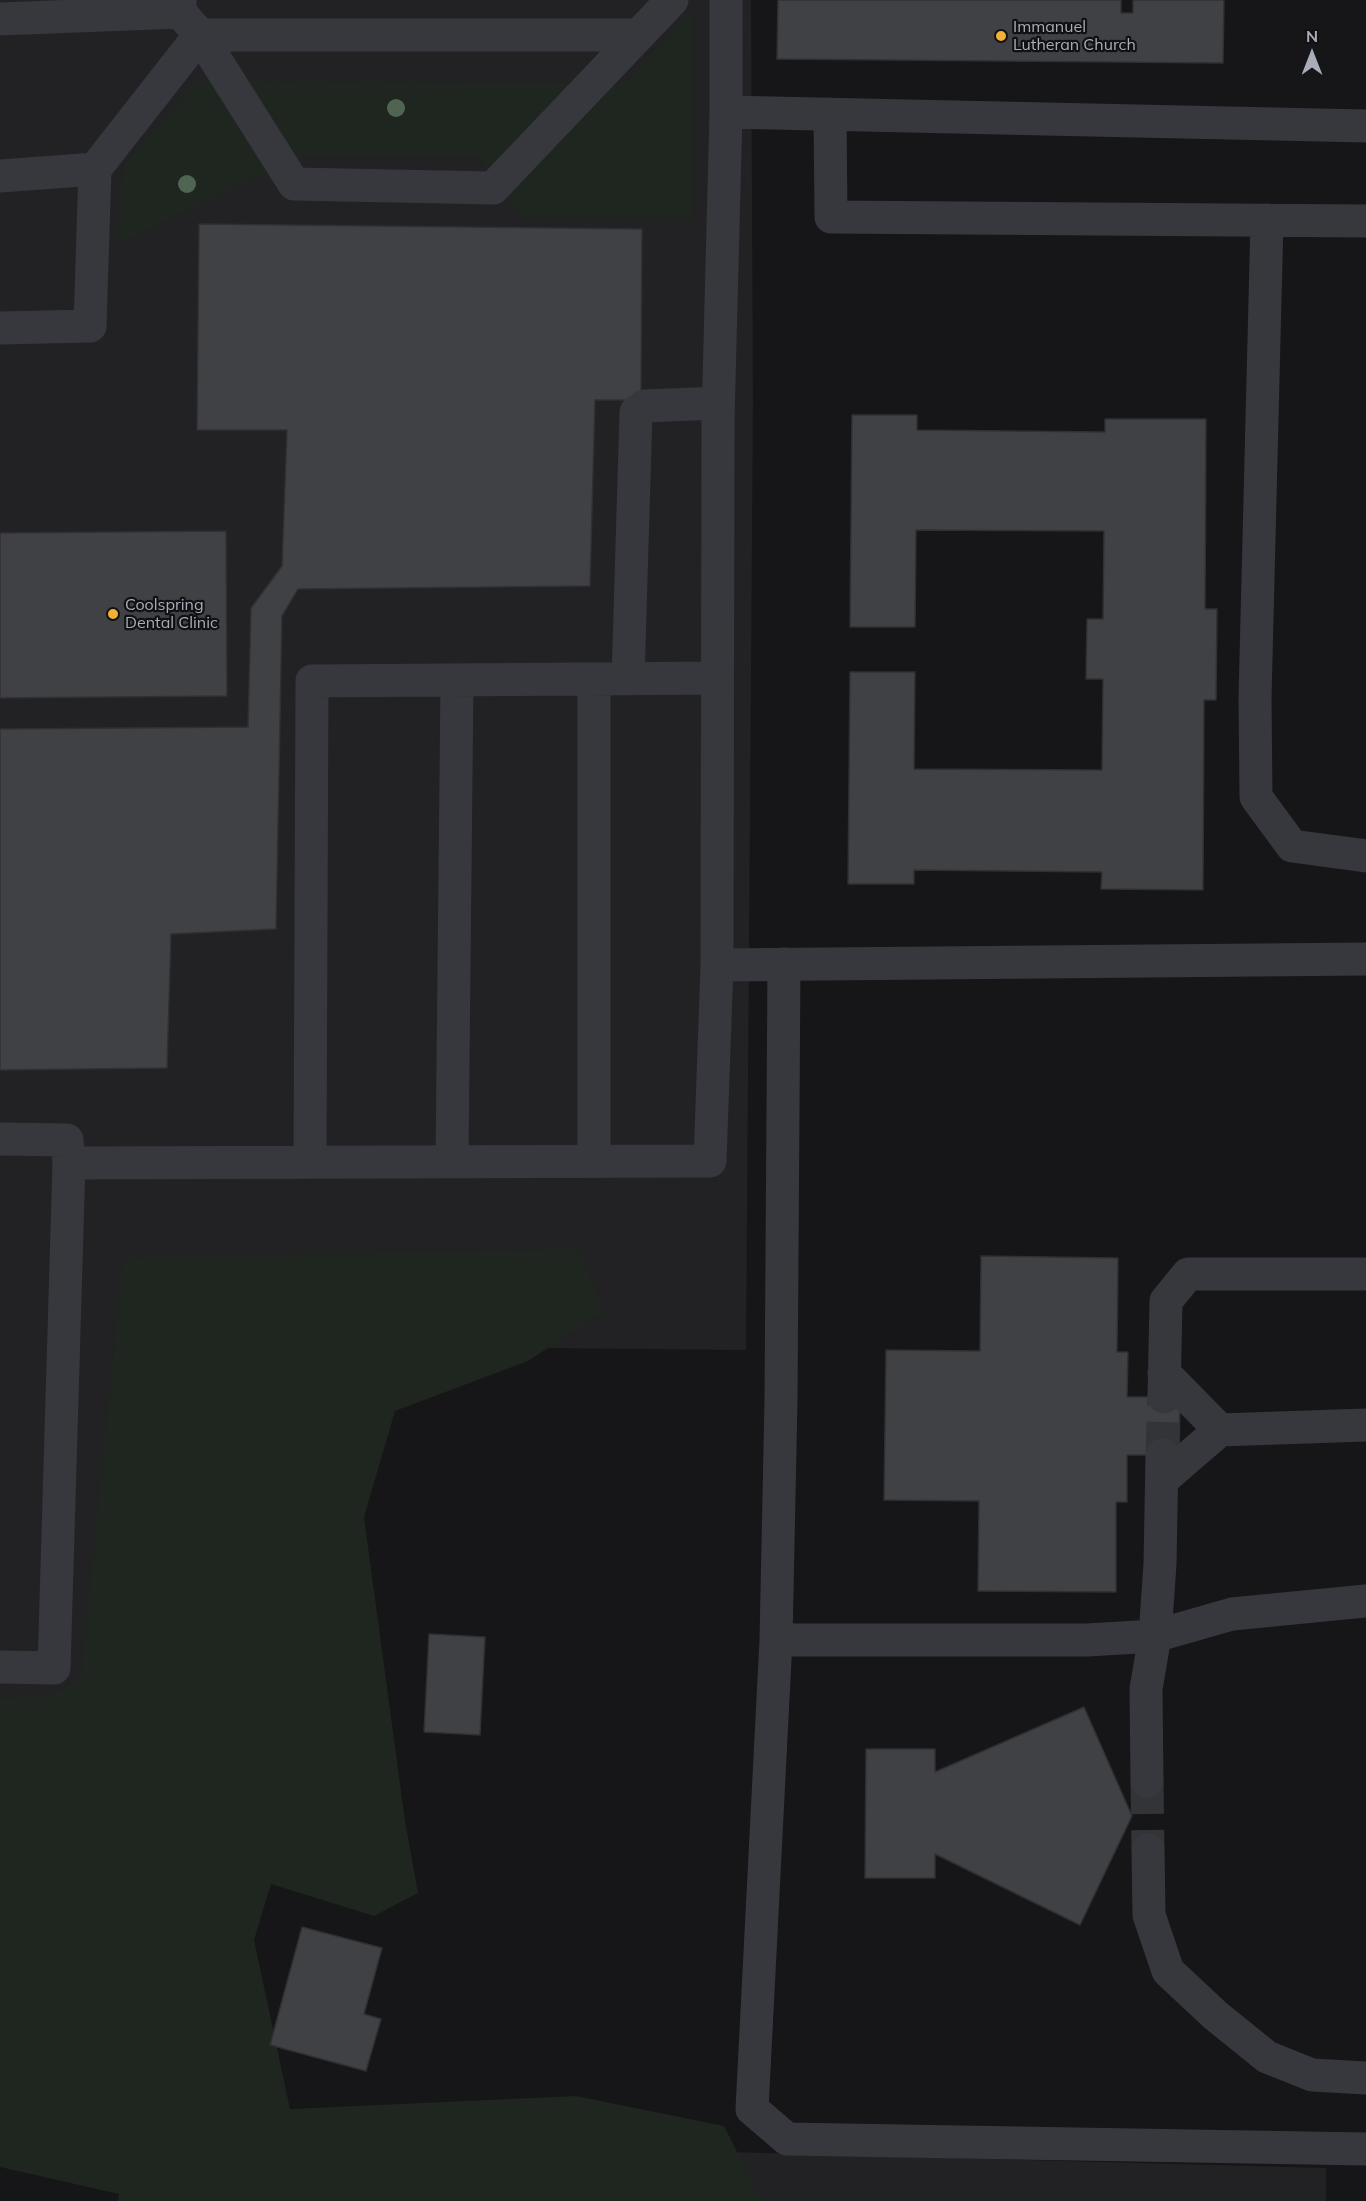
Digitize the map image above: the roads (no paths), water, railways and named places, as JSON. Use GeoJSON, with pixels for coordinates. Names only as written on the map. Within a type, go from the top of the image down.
{"type":"FeatureCollection","features":[{"type":"Feature","properties":{"kind":"lane"},"geometry":{"type":"LineString","coordinates":[[186,16],[294,184],[493,188],[672,0]]}},
{"type":"Feature","properties":{"kind":"lane"},"geometry":{"type":"LineString","coordinates":[[69,1163],[710,1161],[717,965],[718,403],[726,112],[726,0]]}},
{"type":"Feature","properties":{"kind":"lane"},"geometry":{"type":"LineString","coordinates":[[0,19],[186,16],[639,35]]}},
{"type":"Feature","properties":{"kind":"lane"},"geometry":{"type":"LineString","coordinates":[[0,328],[90,326],[95,168],[186,16]]}},
{"type":"Feature","properties":{"kind":"lane"},"geometry":{"type":"LineString","coordinates":[[726,112],[1366,126]]}},
{"type":"Feature","properties":{"kind":"lane"},"geometry":{"type":"LineString","coordinates":[[830,114],[831,217],[1366,221]]}},
{"type":"Feature","properties":{"kind":"lane"},"geometry":{"type":"LineString","coordinates":[[0,176],[95,168]]}},
{"type":"Feature","properties":{"kind":"lane"},"geometry":{"type":"LineString","coordinates":[[1267,220],[1255,698],[1256,797],[1292,846],[1366,856]]}},
{"type":"Feature","properties":{"kind":"lane"},"geometry":{"type":"LineString","coordinates":[[628,679],[636,412],[644,406],[718,403]]}},
{"type":"Feature","properties":{"kind":"lane"},"geometry":{"type":"LineString","coordinates":[[310,1162],[312,681],[717,678]]}},
{"type":"Feature","properties":{"kind":"lane"},"geometry":{"type":"LineString","coordinates":[[594,679],[594,1161]]}},
{"type":"Feature","properties":{"kind":"lane"},"geometry":{"type":"LineString","coordinates":[[452,1161],[457,680]]}},
{"type":"Feature","properties":{"kind":"lane"},"geometry":{"type":"LineString","coordinates":[[717,965],[1366,959]]}},
{"type":"Feature","properties":{"kind":"lane"},"geometry":{"type":"LineString","coordinates":[[784,964],[781,1388],[776,1640],[752,2109],[787,2139],[1366,2149]]}},
{"type":"Feature","properties":{"kind":"lane"},"geometry":{"type":"LineString","coordinates":[[0,1138],[67,1140],[69,1163],[54,1668],[0,1667]]}},
{"type":"Feature","properties":{"kind":"lane"},"geometry":{"type":"LineString","coordinates":[[1220,1430],[1164,1385],[1166,1301],[1188,1274],[1366,1274]]}},
{"type":"Feature","properties":{"kind":"lane"},"geometry":{"type":"LineString","coordinates":[[1147,1781],[1146,1689],[1155,1636],[1162,1467],[1220,1430],[1366,1425]]}},
{"type":"Feature","properties":{"kind":"lane"},"geometry":{"type":"LineString","coordinates":[[776,1640],[1087,1640],[1155,1636],[1232,1614],[1366,1601]]}},
{"type":"Feature","properties":{"kind":"lane"},"geometry":{"type":"LineString","coordinates":[[1148,1850],[1149,1915],[1168,1971],[1215,2015],[1267,2057],[1312,2075],[1366,2078]]}},
{"type":"Feature","properties":{"kind":"tunnel"},"geometry":{"type":"LineString","coordinates":[[1162,1455],[1164,1397]]}},
{"type":"Feature","properties":{"kind":"tunnel"},"geometry":{"type":"LineString","coordinates":[[1147,1781],[1148,1850]]}},
{"type":"Feature","properties":{"kind":"place","name":"Immanuel Lutheran Church"},"geometry":{"type":"Point","coordinates":[1001,36]}},
{"type":"Feature","properties":{"kind":"place","name":"Coolspring Dental Clinic"},"geometry":{"type":"Point","coordinates":[113,614]}}]}
